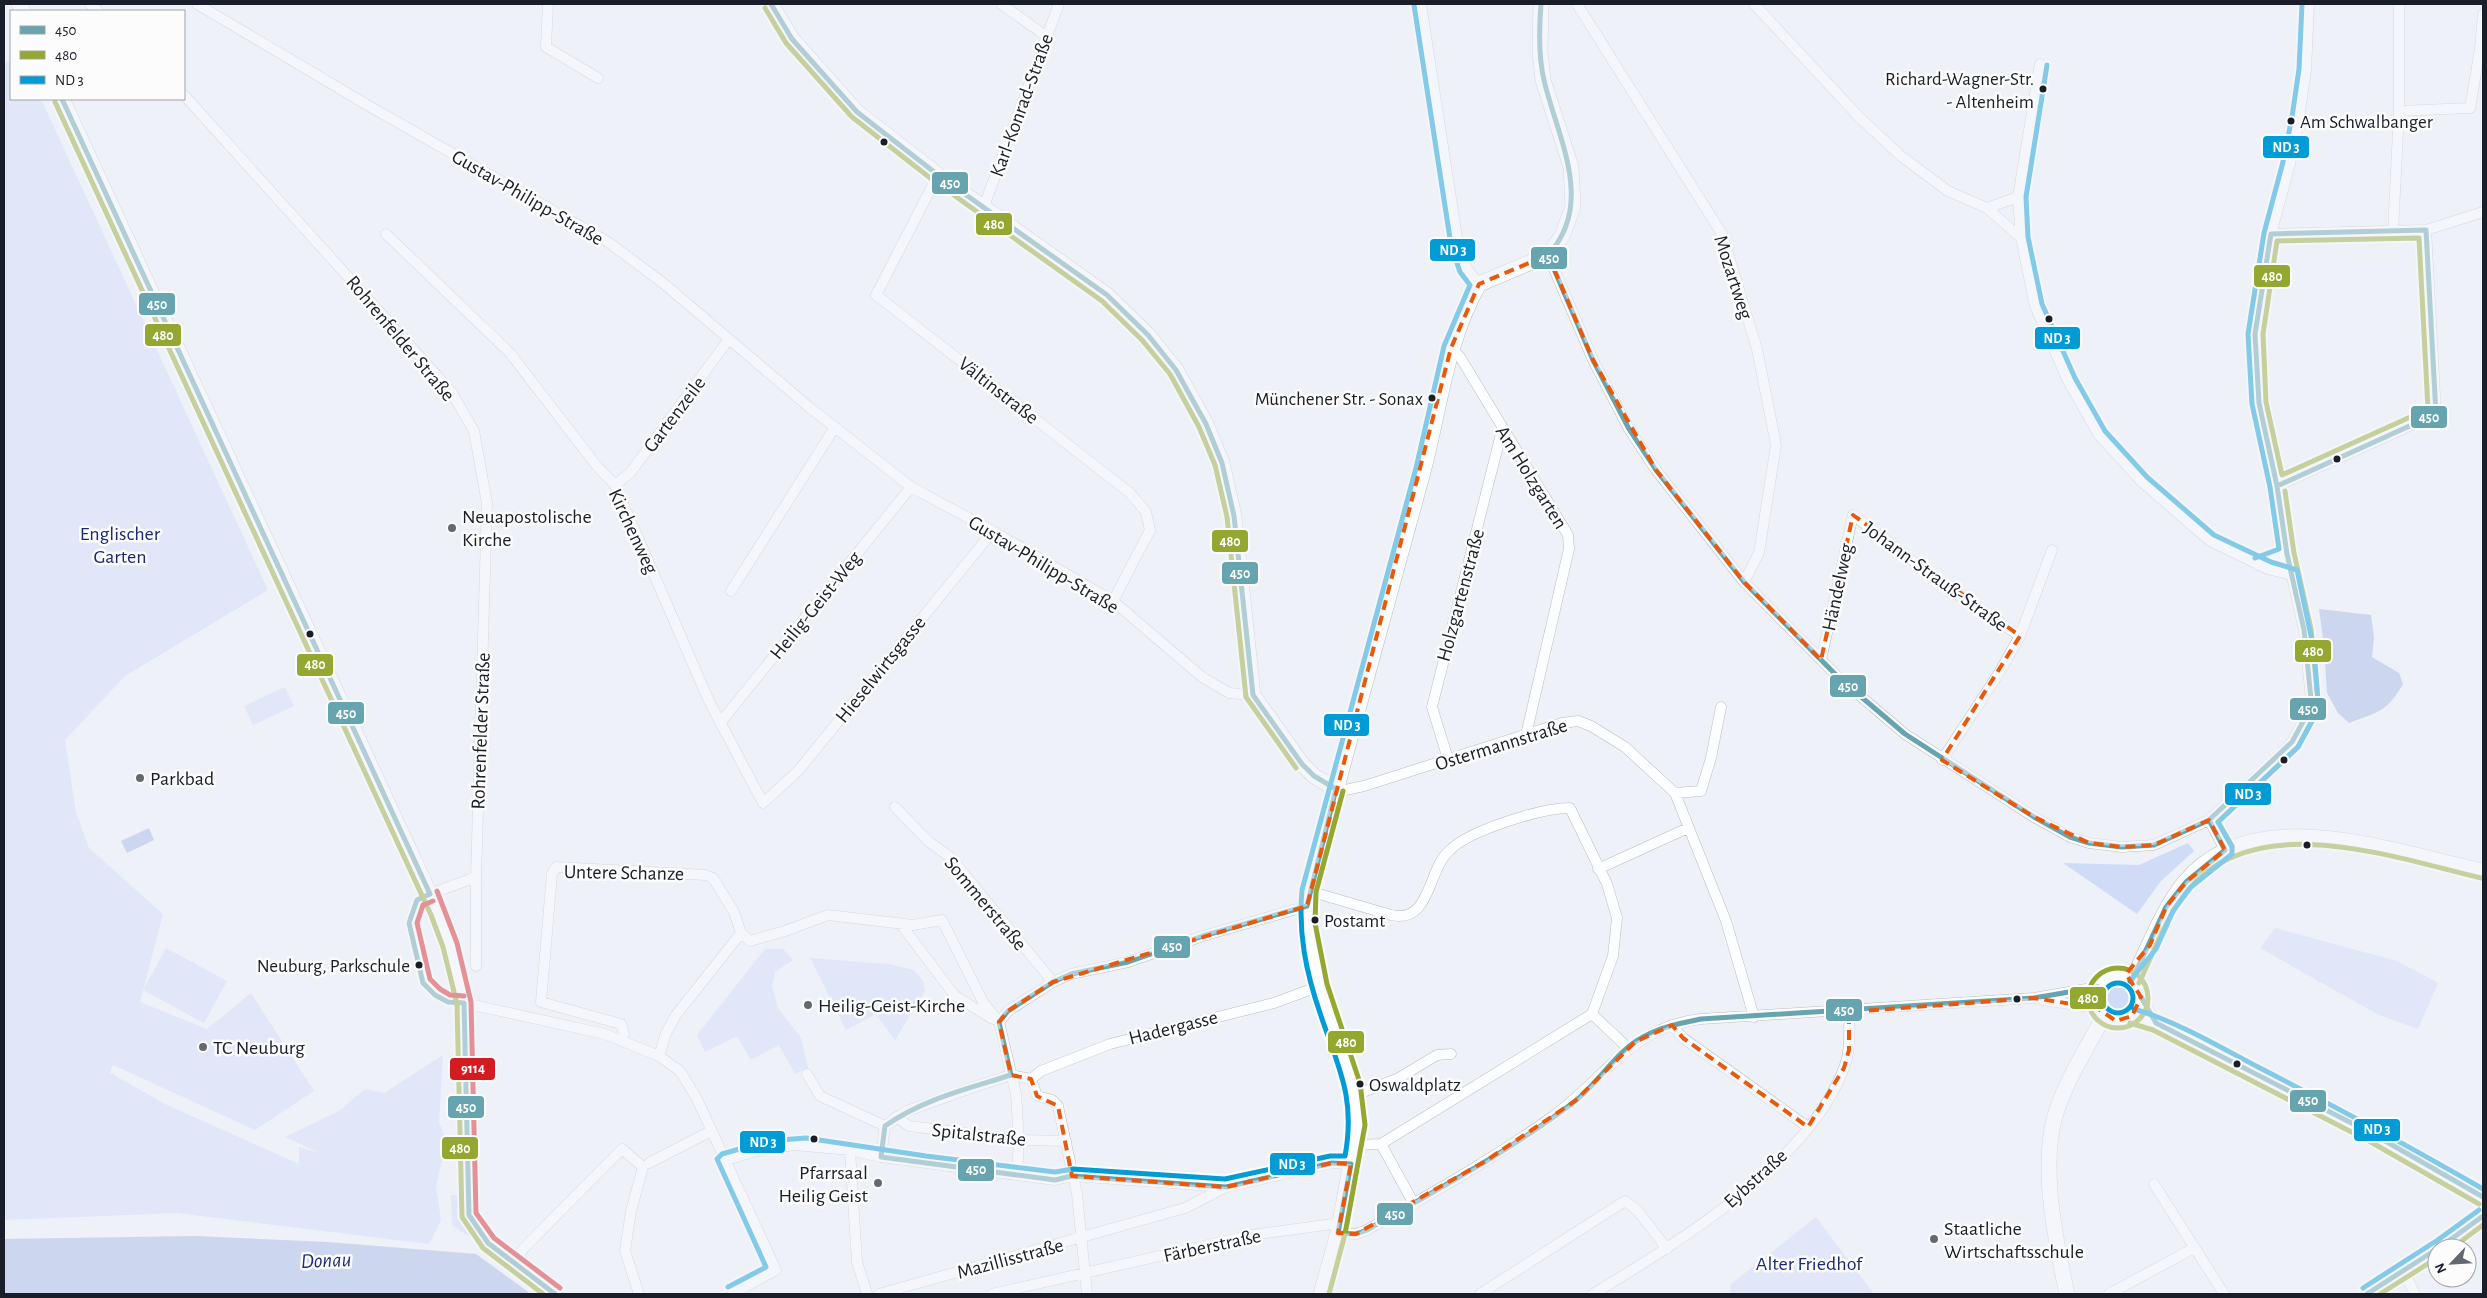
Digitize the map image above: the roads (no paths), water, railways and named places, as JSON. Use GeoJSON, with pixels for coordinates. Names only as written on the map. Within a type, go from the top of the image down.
{"type":"FeatureCollection","features":[{"type":"Feature","properties":{"kind":"street","name":"Gustav-Philipp-Straße"},"geometry":{"type":"LineString","coordinates":[[196,4],[369,106],[608,242],[663,283],[835,427],[911,487],[993,531],[1113,602],[1202,677],[1229,693],[1253,694]]}},
{"type":"Feature","properties":{"kind":"street"},"geometry":{"type":"LineString","coordinates":[[548,4],[546,48],[598,78]]}},
{"type":"Feature","properties":{"kind":"street"},"geometry":{"type":"LineString","coordinates":[[771,4],[792,39],[857,112],[938,175],[1107,295],[1157,345],[1180,378],[1206,424],[1222,463],[1234,516],[1253,694],[1302,764],[1314,776],[1336,789]]}},
{"type":"Feature","properties":{"kind":"street"},"geometry":{"type":"LineString","coordinates":[[1002,4],[1046,36]]}},
{"type":"Feature","properties":{"kind":"street","name":"Karl-Konrad-Straße"},"geometry":{"type":"LineString","coordinates":[[984,206],[1058,4]]}},
{"type":"Feature","properties":{"kind":"street"},"geometry":{"type":"LineString","coordinates":[[1421,4],[1458,244],[1467,269],[1479,284]]}},
{"type":"Feature","properties":{"kind":"street"},"geometry":{"type":"LineString","coordinates":[[1321,1294],[1339,1228],[1358,1125],[1352,1080],[1320,986],[1307,924],[1308,899],[1423,470],[1451,348],[1467,307],[1479,284],[1548,255],[1556,248],[1562,236],[1572,207],[1573,183],[1571,167],[1544,80],[1540,51],[1541,4]]}},
{"type":"Feature","properties":{"kind":"street","name":"Mozartweg"},"geometry":{"type":"LineString","coordinates":[[1577,4],[1722,234],[1756,344],[1776,445],[1759,553],[1744,582]]}},
{"type":"Feature","properties":{"kind":"street"},"geometry":{"type":"LineString","coordinates":[[1754,4],[1860,118],[1897,152],[1948,191],[1987,208],[2021,238]]}},
{"type":"Feature","properties":{"kind":"street"},"geometry":{"type":"LineString","coordinates":[[1548,255],[1593,360],[1630,429],[1656,470],[1744,582],[1839,678],[1905,734],[1942,760],[2070,837],[2088,843],[2122,847],[2154,845],[2209,820],[2292,742],[2305,718],[2311,699],[2307,651],[2287,554],[2277,486],[2259,403],[2254,334],[2271,234],[2290,164],[2299,118],[2306,70],[2309,4]]}},
{"type":"Feature","properties":{"kind":"street"},"geometry":{"type":"LineString","coordinates":[[2392,232],[2399,111],[2399,4]]}},
{"type":"Feature","properties":{"kind":"street"},"geometry":{"type":"LineString","coordinates":[[2399,111],[2470,108],[2482,48],[2483,14]]}},
{"type":"Feature","properties":{"kind":"street"},"geometry":{"type":"LineString","coordinates":[[2040,64],[2018,196],[2021,238],[2035,306],[2068,381],[2099,435],[2142,482],[2210,541],[2258,565],[2292,574]]}},
{"type":"Feature","properties":{"kind":"street","name":"Rohrenfelder Straße"},"geometry":{"type":"LineString","coordinates":[[185,96],[452,393],[474,432],[487,503],[476,877],[476,966]]}},
{"type":"Feature","properties":{"kind":"street"},"geometry":{"type":"LineString","coordinates":[[62,100],[430,894],[450,945],[464,1003],[469,1215],[488,1244],[516,1263],[555,1294]]}},
{"type":"Feature","properties":{"kind":"street","name":"Vältinstraße"},"geometry":{"type":"LineString","coordinates":[[938,175],[876,295],[1123,487],[1146,512],[1150,530],[1113,602]]}},
{"type":"Feature","properties":{"kind":"street"},"geometry":{"type":"LineString","coordinates":[[1987,208],[2018,196]]}},
{"type":"Feature","properties":{"kind":"street"},"geometry":{"type":"LineString","coordinates":[[2271,234],[2426,230],[2483,212]]}},
{"type":"Feature","properties":{"kind":"street"},"geometry":{"type":"LineString","coordinates":[[2277,486],[2436,414],[2426,230]]}},
{"type":"Feature","properties":{"kind":"street","name":"Kirchenweg"},"geometry":{"type":"LineString","coordinates":[[386,234],[510,353],[596,465],[615,485],[708,701],[763,803]]}},
{"type":"Feature","properties":{"kind":"street","name":"Gartenzeile"},"geometry":{"type":"LineString","coordinates":[[615,485],[630,473],[729,339]]}},
{"type":"Feature","properties":{"kind":"street","name":"Am Holzgarten"},"geometry":{"type":"LineString","coordinates":[[1451,348],[1460,357],[1502,430],[1568,535],[1569,549],[1526,735]]}},
{"type":"Feature","properties":{"kind":"street"},"geometry":{"type":"LineString","coordinates":[[731,591],[835,427]]}},
{"type":"Feature","properties":{"kind":"street","name":"Holzgartenstraße"},"geometry":{"type":"LineString","coordinates":[[1448,759],[1432,707],[1502,430]]}},
{"type":"Feature","properties":{"kind":"street","name":"Heilig-Geist-Weg"},"geometry":{"type":"LineString","coordinates":[[720,723],[911,487]]}},
{"type":"Feature","properties":{"kind":"street","name":"Johann-Strauß-Straße"},"geometry":{"type":"LineString","coordinates":[[1853,515],[1951,590],[2020,636]]}},
{"type":"Feature","properties":{"kind":"street","name":"Händelweg"},"geometry":{"type":"LineString","coordinates":[[1821,660],[1853,515]]}},
{"type":"Feature","properties":{"kind":"street","name":"Hieselwirtsgasse"},"geometry":{"type":"LineString","coordinates":[[763,803],[798,771],[993,531]]}},
{"type":"Feature","properties":{"kind":"street","name":"Johann-Strauß-Straße"},"geometry":{"type":"LineString","coordinates":[[1942,760],[1999,673],[2020,636],[2052,550]]}},
{"type":"Feature","properties":{"kind":"street"},"geometry":{"type":"LineString","coordinates":[[2258,565],[2287,554]]}},
{"type":"Feature","properties":{"kind":"street"},"geometry":{"type":"LineString","coordinates":[[1675,793],[1701,791],[1711,758],[1721,707]]}},
{"type":"Feature","properties":{"kind":"street","name":"Ostermannstraße"},"geometry":{"type":"LineString","coordinates":[[1336,789],[1355,789],[1562,723],[1578,721],[1591,726],[1625,747],[1675,793],[1726,921],[1754,1017]]}},
{"type":"Feature","properties":{"kind":"street","name":"Sommerstraße"},"geometry":{"type":"LineString","coordinates":[[895,807],[928,841],[950,857],[1052,982]]}},
{"type":"Feature","properties":{"kind":"street"},"geometry":{"type":"LineString","coordinates":[[999,1022],[1008,1011],[1052,982],[1070,974],[1128,962],[1308,899],[1401,917],[1411,915],[1423,901],[1438,865],[1449,850],[1504,823],[1557,808],[1570,808],[1615,907],[1617,929],[1613,956],[1592,1014],[1535,1047],[1381,1144],[1355,1145]]}},
{"type":"Feature","properties":{"kind":"street"},"geometry":{"type":"LineString","coordinates":[[2209,820],[2224,850]]}},
{"type":"Feature","properties":{"kind":"street"},"geometry":{"type":"LineString","coordinates":[[1598,869],[1688,828]]}},
{"type":"Feature","properties":{"kind":"street"},"geometry":{"type":"LineString","coordinates":[[2128,978],[2150,945],[2166,907],[2186,882],[2224,850],[2257,840],[2285,837],[2336,838],[2483,872]]}},
{"type":"Feature","properties":{"kind":"street","name":"Untere Schanze"},"geometry":{"type":"LineString","coordinates":[[622,1041],[624,1034],[621,1024],[541,1002],[552,874],[556,868],[706,875],[714,878],[729,904],[741,933]]}},
{"type":"Feature","properties":{"kind":"street"},"geometry":{"type":"LineString","coordinates":[[430,894],[476,877]]}},
{"type":"Feature","properties":{"kind":"street"},"geometry":{"type":"LineString","coordinates":[[659,1056],[666,1033],[676,1015],[741,933],[750,941],[785,932],[828,915],[912,925],[942,920],[983,1002],[999,1022],[1016,1094],[1019,1140],[1017,1175]]}},
{"type":"Feature","properties":{"kind":"street"},"geometry":{"type":"LineString","coordinates":[[900,923],[955,996],[999,1022]]}},
{"type":"Feature","properties":{"kind":"street"},"geometry":{"type":"LineString","coordinates":[[2067,1294],[2051,1194],[2050,1155],[2054,1119],[2101,1012],[2095,998],[2098,987],[2109,977],[2128,978]]}},
{"type":"Feature","properties":{"kind":"street"},"geometry":{"type":"LineString","coordinates":[[2128,978],[2156,1023]]}},
{"type":"Feature","properties":{"kind":"street","name":"Hadergasse"},"geometry":{"type":"LineString","coordinates":[[1031,1080],[1041,1072],[1110,1044],[1274,1003],[1320,986]]}},
{"type":"Feature","properties":{"kind":"street"},"geometry":{"type":"LineString","coordinates":[[2034,998],[2098,987]]}},
{"type":"Feature","properties":{"kind":"street"},"geometry":{"type":"LineString","coordinates":[[2034,998],[2101,1012],[2120,1021],[2132,1016],[2137,1011],[2141,997]]}},
{"type":"Feature","properties":{"kind":"street","name":"Färberstraße"},"geometry":{"type":"LineString","coordinates":[[992,1294],[1252,1235],[1339,1228],[1356,1234],[1367,1230],[1484,1162],[1575,1100],[1628,1048],[1643,1037],[1672,1025],[1701,1019],[1849,1012],[2034,998]]}},
{"type":"Feature","properties":{"kind":"street"},"geometry":{"type":"LineString","coordinates":[[464,1003],[605,1034],[659,1056],[680,1071],[697,1099],[776,1270],[732,1294]]}},
{"type":"Feature","properties":{"kind":"street","name":"Eybstraße"},"geometry":{"type":"LineString","coordinates":[[1593,1294],[1667,1249],[1751,1187],[1808,1127],[1831,1093],[1844,1068],[1849,1050],[1849,1012]]}},
{"type":"Feature","properties":{"kind":"street"},"geometry":{"type":"LineString","coordinates":[[1592,1014],[1628,1048]]}},
{"type":"Feature","properties":{"kind":"street"},"geometry":{"type":"LineString","coordinates":[[2132,1016],[2156,1023],[2373,1134],[2483,1197]]}},
{"type":"Feature","properties":{"kind":"street"},"geometry":{"type":"LineString","coordinates":[[1672,1025],[1683,1038],[1808,1127]]}},
{"type":"Feature","properties":{"kind":"street"},"geometry":{"type":"LineString","coordinates":[[1355,1095],[1397,1079],[1437,1055],[1451,1054]]}},
{"type":"Feature","properties":{"kind":"street"},"geometry":{"type":"LineString","coordinates":[[807,1074],[820,1096],[885,1126]]}},
{"type":"Feature","properties":{"kind":"street"},"geometry":{"type":"LineString","coordinates":[[881,1157],[885,1126],[896,1116],[929,1102],[1011,1075],[1031,1080],[1037,1096],[1052,1100],[1058,1106],[1077,1194],[1083,1238],[1087,1294]]}},
{"type":"Feature","properties":{"kind":"street","name":"Spitalstraße"},"geometry":{"type":"LineString","coordinates":[[896,1116],[909,1126],[1019,1140],[1066,1141]]}},
{"type":"Feature","properties":{"kind":"street"},"geometry":{"type":"LineString","coordinates":[[639,1294],[625,1251],[631,1211],[646,1165],[711,1131]]}},
{"type":"Feature","properties":{"kind":"street"},"geometry":{"type":"LineString","coordinates":[[1381,1144],[1414,1204]]}},
{"type":"Feature","properties":{"kind":"street"},"geometry":{"type":"LineString","coordinates":[[724,1161],[759,1150],[794,1145],[850,1150],[881,1157],[1056,1180],[1072,1176],[1226,1188],[1332,1163],[1351,1164]]}},
{"type":"Feature","properties":{"kind":"street"},"geometry":{"type":"LineString","coordinates":[[516,1263],[524,1249],[622,1149],[646,1165]]}},
{"type":"Feature","properties":{"kind":"street"},"geometry":{"type":"LineString","coordinates":[[850,1150],[857,1262],[868,1294]]}},
{"type":"Feature","properties":{"kind":"street"},"geometry":{"type":"LineString","coordinates":[[2154,1184],[2224,1294]]}},
{"type":"Feature","properties":{"kind":"street","name":"Mazillisstraße"},"geometry":{"type":"LineString","coordinates":[[879,1294],[1185,1208],[1226,1188]]}},
{"type":"Feature","properties":{"kind":"street"},"geometry":{"type":"LineString","coordinates":[[1480,1294],[1625,1201],[1638,1212],[1667,1249]]}},
{"type":"Feature","properties":{"kind":"street"},"geometry":{"type":"LineString","coordinates":[[2452,1238],[2483,1216]]}},
{"type":"Feature","properties":{"kind":"street"},"geometry":{"type":"LineString","coordinates":[[2109,1294],[2194,1248]]}},
{"type":"Feature","properties":{"kind":"street"},"geometry":{"type":"LineString","coordinates":[[2366,1294],[2404,1272],[2427,1256]]}},
{"type":"Feature","properties":{"kind":"street"},"geometry":{"type":"LineString","coordinates":[[2404,1272],[2415,1294]]}},
{"type":"Feature","properties":{"kind":"water"},"geometry":{"type":"Polygon","coordinates":[[[2319,609],[2371,615],[2374,637],[2372,657],[2399,673],[2403,684],[2387,706],[2381,710],[2349,723],[2338,713],[2327,693],[2319,609]]]}},
{"type":"Feature","properties":{"kind":"water"},"geometry":{"type":"Polygon","coordinates":[[[149,828],[154,840],[127,853],[121,841],[149,828]]]}},
{"type":"Feature","properties":{"kind":"water","name":"Donau"},"geometry":{"type":"Polygon","coordinates":[[[195,1236],[328,1242],[476,1254],[531,1294],[4,1294],[4,1239],[195,1236]]]}},
{"type":"Feature","properties":{"kind":"place","name":"Richard-Wagner-Str. - Altenheim"},"geometry":{"type":"Point","coordinates":[2043,89]}},
{"type":"Feature","properties":{"kind":"place","name":"Am Schwalbanger"},"geometry":{"type":"Point","coordinates":[2291,121]}},
{"type":"Feature","properties":{"kind":"place","name":"Münchener Str. - Sonax"},"geometry":{"type":"Point","coordinates":[1432,398]}},
{"type":"Feature","properties":{"kind":"place","name":"Neuapostolische Kirche"},"geometry":{"type":"Point","coordinates":[452,528]}},
{"type":"Feature","properties":{"kind":"place","name":"Parkbad"},"geometry":{"type":"Point","coordinates":[140,778]}},
{"type":"Feature","properties":{"kind":"place","name":"Postamt"},"geometry":{"type":"Point","coordinates":[1315,920]}},
{"type":"Feature","properties":{"kind":"place","name":"Neuburg, Parkschule"},"geometry":{"type":"Point","coordinates":[419,965]}},
{"type":"Feature","properties":{"kind":"place","name":"Heilig-Geist-Kirche"},"geometry":{"type":"Point","coordinates":[808,1005]}},
{"type":"Feature","properties":{"kind":"place","name":"TC Neuburg"},"geometry":{"type":"Point","coordinates":[203,1047]}},
{"type":"Feature","properties":{"kind":"place","name":"Oswaldplatz"},"geometry":{"type":"Point","coordinates":[1360,1084]}},
{"type":"Feature","properties":{"kind":"place","name":"Pfarrsaal Heilig Geist"},"geometry":{"type":"Point","coordinates":[878,1183]}},
{"type":"Feature","properties":{"kind":"place","name":"Staatliche Wirtschaftsschule"},"geometry":{"type":"Point","coordinates":[1934,1239]}},
{"type":"Feature","properties":{"kind":"park label","name":"Englischer Garten"},"geometry":{"type":"Point","coordinates":[120,544]}},
{"type":"Feature","properties":{"kind":"park label","name":"Alter Friedhof"},"geometry":{"type":"Point","coordinates":[1809,1263]}}]}
